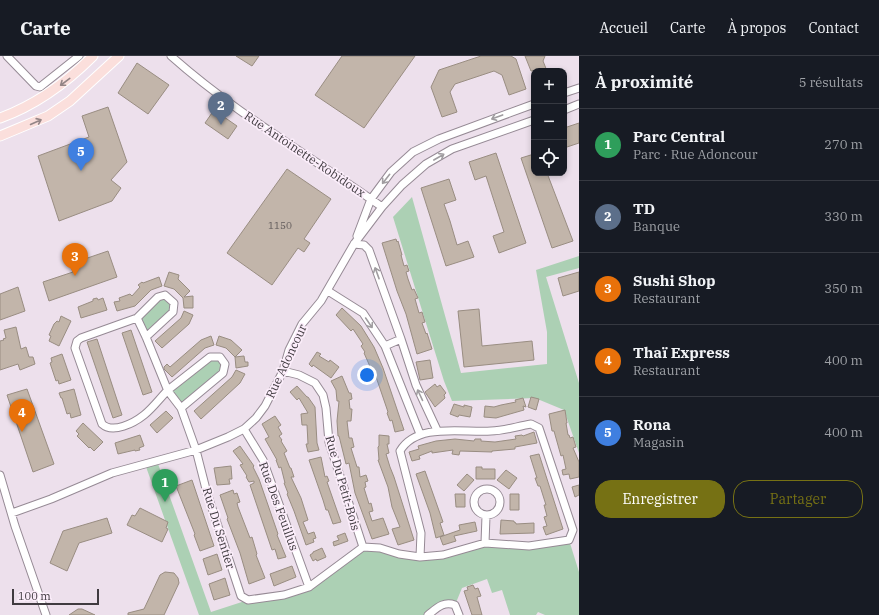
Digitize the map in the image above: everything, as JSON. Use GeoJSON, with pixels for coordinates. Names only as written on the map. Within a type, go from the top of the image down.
{"type":"FeatureCollection","features":[{"type":"Feature","properties":{"kind":"main road"},"geometry":{"type":"LineString","coordinates":[[0,118],[40,100],[76,73],[94,56]]}},
{"type":"Feature","properties":{"kind":"main road"},"geometry":{"type":"LineString","coordinates":[[0,136],[48,116],[70,101],[119,56]]}},
{"type":"Feature","properties":{"kind":"street"},"geometry":{"type":"LineString","coordinates":[[7,56],[36,86],[40,87],[79,56]]}},
{"type":"Feature","properties":{"kind":"street","name":"Rue Antoinette-Robidoux"},"geometry":{"type":"LineString","coordinates":[[171,56],[279,137],[371,198],[382,207]]}},
{"type":"Feature","properties":{"kind":"street"},"geometry":{"type":"LineString","coordinates":[[567,92],[579,88]]}},
{"type":"Feature","properties":{"kind":"street"},"geometry":{"type":"LineString","coordinates":[[567,109],[579,104]]}},
{"type":"Feature","properties":{"kind":"street","name":"Rue Adoncour"},"geometry":{"type":"LineString","coordinates":[[354,244],[371,198],[392,172],[413,152],[439,139],[531,105]]}},
{"type":"Feature","properties":{"kind":"street","name":"Rue Adoncour"},"geometry":{"type":"LineString","coordinates":[[12,513],[51,499],[112,473],[196,450],[228,437],[244,428],[256,418],[266,406],[283,371],[289,350],[302,324],[328,291],[354,244],[382,207],[402,185],[426,164],[452,149],[531,121]]}},
{"type":"Feature","properties":{"kind":"street"},"geometry":{"type":"LineString","coordinates":[[354,244],[364,245],[369,250],[416,386],[437,430]]}},
{"type":"Feature","properties":{"kind":"street"},"geometry":{"type":"LineString","coordinates":[[328,291],[363,313],[385,346],[420,434]]}},
{"type":"Feature","properties":{"kind":"street"},"geometry":{"type":"LineString","coordinates":[[137,318],[168,391],[182,408],[224,373],[225,364],[220,357],[210,357],[168,391],[145,414],[136,420],[123,426],[110,429],[105,427],[102,424],[75,348],[77,341],[81,338],[137,318],[158,297],[165,295],[174,303],[173,312],[146,337]]}},
{"type":"Feature","properties":{"kind":"street"},"geometry":{"type":"LineString","coordinates":[[385,346],[401,339]]}},
{"type":"Feature","properties":{"kind":"street","name":"Rue Du Petit-Bois"},"geometry":{"type":"LineString","coordinates":[[283,371],[299,375],[315,383],[323,395],[326,408],[329,442],[362,547]]}},
{"type":"Feature","properties":{"kind":"street","name":"Rue Du Sentier"},"geometry":{"type":"LineString","coordinates":[[182,408],[196,450],[207,493],[241,596],[248,600],[284,595],[309,587]]}},
{"type":"Feature","properties":{"kind":"street"},"geometry":{"type":"LineString","coordinates":[[309,587],[362,547],[380,548],[399,554],[420,557],[443,555],[485,543],[529,546],[569,540],[573,530],[539,428],[530,424],[493,431],[437,430],[420,434],[404,444],[400,451],[422,533],[420,557]]}},
{"type":"Feature","properties":{"kind":"street","name":"Rue Des Feuillus"},"geometry":{"type":"LineString","coordinates":[[244,428],[263,460],[309,587]]}},
{"type":"Feature","properties":{"kind":"street"},"geometry":{"type":"LineString","coordinates":[[0,475],[15,526],[46,615]]}},
{"type":"Feature","properties":{"kind":"street"},"geometry":{"type":"LineString","coordinates":[[485,543],[486,516]]}},
{"type":"Feature","properties":{"kind":"street"},"geometry":{"type":"LineString","coordinates":[[428,615],[443,604],[449,603],[455,605],[459,615]]}},
{"type":"Feature","properties":{"kind":"green space"},"geometry":{"type":"Polygon","coordinates":[[[412,197],[461,373],[547,364],[547,332],[536,270],[579,256],[579,268],[546,277],[579,383],[579,453],[564,410],[535,398],[452,401],[444,381],[393,217],[412,197]]]}},
{"type":"Feature","properties":{"kind":"green space"},"geometry":{"type":"Polygon","coordinates":[[[165,297],[172,304],[171,311],[147,334],[139,319],[159,299],[165,297]]]}},
{"type":"Feature","properties":{"kind":"green space"},"geometry":{"type":"Polygon","coordinates":[[[210,359],[220,359],[223,364],[222,372],[182,405],[170,391],[210,359]]]}},
{"type":"Feature","properties":{"kind":"green space"},"geometry":{"type":"Polygon","coordinates":[[[157,461],[211,612],[248,600],[309,587],[363,547],[420,557],[485,543],[529,546],[569,540],[579,572],[579,615],[545,615],[538,612],[536,615],[510,615],[502,590],[492,593],[487,579],[462,588],[455,605],[449,603],[428,615],[199,615],[145,464],[157,461]]]}},
{"type":"Feature","properties":{"kind":"building"},"geometry":{"type":"Polygon","coordinates":[[[236,56],[259,56],[252,66],[236,56]]]}},
{"type":"Feature","properties":{"kind":"building"},"geometry":{"type":"Polygon","coordinates":[[[342,56],[415,56],[364,128],[315,95],[342,56]]]}},
{"type":"Feature","properties":{"kind":"building"},"geometry":{"type":"Polygon","coordinates":[[[481,56],[511,56],[516,59],[526,89],[509,95],[502,75],[494,71],[455,84],[450,92],[457,112],[442,117],[431,87],[439,70],[481,56]]]}},
{"type":"Feature","properties":{"kind":"building"},"geometry":{"type":"Polygon","coordinates":[[[525,56],[545,56],[543,61],[546,68],[531,68],[531,71],[525,56]]]}},
{"type":"Feature","properties":{"kind":"building"},"geometry":{"type":"Polygon","coordinates":[[[137,63],[169,85],[148,114],[118,93],[137,63]]]}},
{"type":"Feature","properties":{"kind":"building"},"geometry":{"type":"Polygon","coordinates":[[[108,107],[127,162],[111,180],[121,188],[112,201],[59,221],[38,156],[89,137],[82,116],[108,107]]]}},
{"type":"Feature","properties":{"kind":"building"},"geometry":{"type":"Polygon","coordinates":[[[214,110],[237,126],[228,139],[205,123],[214,110]]]}},
{"type":"Feature","properties":{"kind":"building"},"geometry":{"type":"Polygon","coordinates":[[[579,123],[579,143],[567,147],[567,140],[567,127],[579,123]]]}},
{"type":"Feature","properties":{"kind":"building"},"geometry":{"type":"Polygon","coordinates":[[[496,153],[526,243],[499,253],[493,236],[504,232],[486,176],[475,180],[469,162],[496,153]]]}},
{"type":"Feature","properties":{"kind":"building"},"geometry":{"type":"Polygon","coordinates":[[[531,155],[531,176],[548,176],[573,241],[552,248],[521,158],[531,155]]]}},
{"type":"Feature","properties":{"kind":"building"},"geometry":{"type":"Polygon","coordinates":[[[287,169],[331,199],[304,239],[310,243],[304,252],[298,248],[272,285],[227,253],[287,169]]]}},
{"type":"Feature","properties":{"kind":"building"},"geometry":{"type":"Polygon","coordinates":[[[449,179],[456,200],[444,204],[457,245],[468,241],[474,257],[446,266],[421,188],[449,179]]]}},
{"type":"Feature","properties":{"kind":"building"},"geometry":{"type":"Polygon","coordinates":[[[396,239],[397,242],[398,241],[404,266],[407,265],[409,271],[406,272],[412,290],[414,289],[418,298],[415,299],[419,313],[422,312],[425,322],[422,323],[432,349],[417,354],[406,314],[382,243],[396,239]]]}},
{"type":"Feature","properties":{"kind":"building"},"geometry":{"type":"Polygon","coordinates":[[[108,251],[117,277],[49,301],[43,282],[73,272],[70,264],[108,251]]]}},
{"type":"Feature","properties":{"kind":"building"},"geometry":{"type":"Polygon","coordinates":[[[169,272],[179,275],[178,279],[190,291],[184,297],[193,296],[193,308],[184,308],[183,298],[174,289],[164,286],[169,272]]]}},
{"type":"Feature","properties":{"kind":"building"},"geometry":{"type":"Polygon","coordinates":[[[579,272],[579,291],[563,296],[558,278],[579,272]]]}},
{"type":"Feature","properties":{"kind":"building"},"geometry":{"type":"Polygon","coordinates":[[[159,277],[162,286],[151,290],[135,306],[117,311],[114,302],[120,301],[119,298],[130,294],[132,296],[140,287],[138,285],[142,282],[143,283],[159,277]]]}},
{"type":"Feature","properties":{"kind":"building"},"geometry":{"type":"Polygon","coordinates":[[[18,287],[25,311],[0,320],[0,294],[18,287]]]}},
{"type":"Feature","properties":{"kind":"building"},"geometry":{"type":"Polygon","coordinates":[[[97,298],[98,300],[103,298],[107,310],[81,318],[78,307],[97,298]]]}},
{"type":"Feature","properties":{"kind":"building"},"geometry":{"type":"Polygon","coordinates":[[[342,308],[361,326],[374,347],[383,368],[404,430],[395,432],[392,420],[390,421],[387,413],[388,412],[374,371],[372,371],[364,353],[365,352],[361,346],[363,344],[353,329],[351,331],[336,315],[342,308]]]}},
{"type":"Feature","properties":{"kind":"building"},"geometry":{"type":"Polygon","coordinates":[[[479,309],[482,346],[532,341],[534,360],[464,367],[458,311],[479,309]]]}},
{"type":"Feature","properties":{"kind":"building"},"geometry":{"type":"Polygon","coordinates":[[[184,311],[193,315],[189,324],[162,348],[155,341],[181,318],[184,311]]]}},
{"type":"Feature","properties":{"kind":"building"},"geometry":{"type":"Polygon","coordinates":[[[61,316],[71,321],[59,346],[49,341],[51,336],[49,335],[54,324],[57,321],[59,322],[61,316]]]}},
{"type":"Feature","properties":{"kind":"building"},"geometry":{"type":"Polygon","coordinates":[[[16,327],[21,349],[26,347],[29,357],[33,357],[35,364],[20,370],[18,364],[0,370],[0,341],[6,338],[4,330],[16,327]]]}},
{"type":"Feature","properties":{"kind":"building"},"geometry":{"type":"Polygon","coordinates":[[[131,330],[152,392],[143,395],[122,333],[131,330]]]}},
{"type":"Feature","properties":{"kind":"building"},"geometry":{"type":"Polygon","coordinates":[[[211,336],[214,345],[205,348],[172,377],[164,369],[167,364],[170,367],[201,340],[211,336]]]}},
{"type":"Feature","properties":{"kind":"building"},"geometry":{"type":"Polygon","coordinates":[[[219,336],[231,340],[242,350],[235,357],[226,348],[216,345],[219,336]]]}},
{"type":"Feature","properties":{"kind":"building"},"geometry":{"type":"Polygon","coordinates":[[[97,339],[122,415],[113,418],[87,342],[97,339]]]}},
{"type":"Feature","properties":{"kind":"building"},"geometry":{"type":"Polygon","coordinates":[[[317,352],[321,354],[319,356],[329,362],[330,360],[339,367],[331,378],[313,365],[312,367],[309,364],[317,352]]]}},
{"type":"Feature","properties":{"kind":"building"},"geometry":{"type":"Polygon","coordinates":[[[62,354],[71,380],[59,384],[58,380],[56,381],[50,363],[52,362],[51,358],[62,354]]]}},
{"type":"Feature","properties":{"kind":"building"},"geometry":{"type":"Polygon","coordinates":[[[244,356],[245,362],[248,362],[248,366],[236,368],[235,357],[244,356]]]}},
{"type":"Feature","properties":{"kind":"building"},"geometry":{"type":"Polygon","coordinates":[[[430,360],[433,378],[420,380],[416,362],[430,360]]]}},
{"type":"Feature","properties":{"kind":"building"},"geometry":{"type":"Polygon","coordinates":[[[236,370],[245,374],[240,383],[201,419],[194,411],[232,377],[236,370]]]}},
{"type":"Feature","properties":{"kind":"building"},"geometry":{"type":"Polygon","coordinates":[[[342,376],[349,393],[351,393],[352,399],[349,400],[350,409],[352,409],[351,421],[347,421],[349,438],[352,438],[354,447],[351,448],[357,467],[359,467],[360,477],[366,475],[368,481],[365,482],[366,487],[364,488],[373,511],[369,512],[372,521],[383,518],[389,534],[372,539],[355,493],[349,463],[346,464],[338,436],[337,421],[339,401],[337,401],[336,390],[331,381],[342,376]]]}},
{"type":"Feature","properties":{"kind":"building"},"geometry":{"type":"Polygon","coordinates":[[[435,384],[437,387],[440,385],[446,393],[444,395],[445,398],[435,407],[425,392],[435,384]]]}},
{"type":"Feature","properties":{"kind":"building"},"geometry":{"type":"Polygon","coordinates":[[[297,386],[315,407],[317,443],[319,450],[308,452],[306,444],[308,444],[307,425],[302,425],[301,414],[308,413],[299,398],[297,400],[290,392],[297,386]]]}},
{"type":"Feature","properties":{"kind":"building"},"geometry":{"type":"Polygon","coordinates":[[[27,389],[54,464],[33,472],[7,395],[27,389]]]}},
{"type":"Feature","properties":{"kind":"building"},"geometry":{"type":"Polygon","coordinates":[[[74,389],[81,415],[71,418],[70,413],[67,414],[59,393],[74,389]]]}},
{"type":"Feature","properties":{"kind":"building"},"geometry":{"type":"Polygon","coordinates":[[[531,397],[539,399],[536,410],[528,407],[531,397]]]}},
{"type":"Feature","properties":{"kind":"building"},"geometry":{"type":"Polygon","coordinates":[[[523,398],[526,407],[523,406],[524,410],[496,418],[484,417],[485,406],[494,407],[516,402],[515,400],[523,398]]]}},
{"type":"Feature","properties":{"kind":"building"},"geometry":{"type":"Polygon","coordinates":[[[454,404],[464,407],[464,405],[472,407],[470,417],[459,415],[458,417],[450,414],[454,404]]]}},
{"type":"Feature","properties":{"kind":"building"},"geometry":{"type":"Polygon","coordinates":[[[565,410],[568,435],[570,438],[573,437],[576,447],[573,448],[579,462],[579,477],[570,479],[569,474],[563,475],[562,470],[566,469],[563,455],[561,456],[554,431],[552,431],[549,414],[565,410]]]}},
{"type":"Feature","properties":{"kind":"building"},"geometry":{"type":"Polygon","coordinates":[[[166,411],[173,418],[157,433],[150,425],[166,411]]]}},
{"type":"Feature","properties":{"kind":"building"},"geometry":{"type":"Polygon","coordinates":[[[275,416],[281,425],[278,427],[282,434],[279,436],[287,451],[284,453],[294,477],[291,477],[301,498],[308,520],[303,522],[308,534],[314,532],[316,538],[313,539],[314,542],[306,545],[287,494],[281,467],[279,468],[277,460],[265,439],[269,437],[262,424],[275,416]]]}},
{"type":"Feature","properties":{"kind":"building"},"geometry":{"type":"Polygon","coordinates":[[[83,423],[103,442],[94,451],[77,436],[79,434],[76,431],[83,423]]]}},
{"type":"Feature","properties":{"kind":"building"},"geometry":{"type":"Polygon","coordinates":[[[534,432],[537,443],[515,447],[515,449],[492,452],[460,451],[459,455],[452,454],[453,450],[432,453],[432,451],[419,456],[420,459],[412,461],[409,452],[419,449],[418,446],[436,441],[455,439],[474,441],[475,439],[481,439],[481,441],[495,442],[516,439],[515,436],[523,436],[534,432]]]}},
{"type":"Feature","properties":{"kind":"building"},"geometry":{"type":"Polygon","coordinates":[[[140,435],[144,446],[139,448],[140,450],[118,454],[115,443],[140,435]]]}},
{"type":"Feature","properties":{"kind":"building"},"geometry":{"type":"Polygon","coordinates":[[[379,435],[389,436],[389,444],[387,444],[389,453],[386,454],[414,540],[398,545],[392,529],[400,527],[392,507],[388,487],[378,460],[379,435]]]}},
{"type":"Feature","properties":{"kind":"building"},"geometry":{"type":"Polygon","coordinates":[[[240,446],[254,466],[253,467],[259,479],[278,534],[277,535],[286,557],[278,559],[275,549],[272,550],[250,485],[254,483],[254,481],[249,482],[240,465],[243,464],[233,451],[240,446]]]}},
{"type":"Feature","properties":{"kind":"building"},"geometry":{"type":"Polygon","coordinates":[[[539,454],[563,529],[546,535],[543,527],[547,526],[544,517],[547,516],[544,505],[546,505],[540,486],[538,486],[535,478],[537,478],[530,456],[539,454]]]}},
{"type":"Feature","properties":{"kind":"building"},"geometry":{"type":"Polygon","coordinates":[[[321,457],[325,477],[327,476],[329,481],[327,482],[341,522],[333,524],[328,510],[326,510],[309,460],[321,457]]]}},
{"type":"Feature","properties":{"kind":"building"},"geometry":{"type":"Polygon","coordinates":[[[231,466],[232,479],[229,479],[230,484],[217,485],[214,468],[231,466]]]}},
{"type":"Feature","properties":{"kind":"building"},"geometry":{"type":"Polygon","coordinates":[[[476,467],[482,467],[482,469],[495,469],[495,479],[476,479],[476,467]]]}},
{"type":"Feature","properties":{"kind":"building"},"geometry":{"type":"Polygon","coordinates":[[[506,470],[517,478],[509,489],[497,480],[506,470]]]}},
{"type":"Feature","properties":{"kind":"building"},"geometry":{"type":"Polygon","coordinates":[[[425,471],[443,522],[440,523],[444,535],[436,538],[430,513],[416,474],[425,471]]]}},
{"type":"Feature","properties":{"kind":"building"},"geometry":{"type":"Polygon","coordinates":[[[467,474],[474,480],[464,491],[457,485],[467,474]]]}},
{"type":"Feature","properties":{"kind":"building"},"geometry":{"type":"Polygon","coordinates":[[[192,480],[214,546],[200,551],[176,486],[192,480]]]}},
{"type":"Feature","properties":{"kind":"building"},"geometry":{"type":"Polygon","coordinates":[[[579,485],[579,495],[575,497],[572,487],[579,485]]]}},
{"type":"Feature","properties":{"kind":"building"},"geometry":{"type":"Polygon","coordinates":[[[233,490],[234,494],[237,493],[240,502],[237,503],[238,507],[250,538],[252,537],[256,555],[265,578],[249,584],[220,495],[233,490]]]}},
{"type":"Feature","properties":{"kind":"building"},"geometry":{"type":"Polygon","coordinates":[[[455,494],[465,494],[465,507],[456,507],[455,494]]]}},
{"type":"Feature","properties":{"kind":"building"},"geometry":{"type":"Polygon","coordinates":[[[510,494],[519,494],[519,510],[510,510],[510,494]]]}},
{"type":"Feature","properties":{"kind":"building"},"geometry":{"type":"Polygon","coordinates":[[[140,508],[168,522],[166,528],[168,529],[162,542],[127,525],[132,515],[135,516],[140,508]]]}},
{"type":"Feature","properties":{"kind":"building"},"geometry":{"type":"Polygon","coordinates":[[[107,518],[112,533],[79,543],[67,571],[50,563],[63,531],[107,518]]]}},
{"type":"Feature","properties":{"kind":"building"},"geometry":{"type":"Polygon","coordinates":[[[501,520],[514,521],[516,524],[534,523],[534,533],[500,534],[501,520]]]}},
{"type":"Feature","properties":{"kind":"building"},"geometry":{"type":"Polygon","coordinates":[[[475,522],[477,531],[454,536],[456,541],[443,545],[440,537],[460,530],[459,525],[475,522]]]}},
{"type":"Feature","properties":{"kind":"building"},"geometry":{"type":"Polygon","coordinates":[[[345,533],[348,541],[334,546],[333,542],[339,540],[337,536],[345,533]]]}},
{"type":"Feature","properties":{"kind":"building"},"geometry":{"type":"Polygon","coordinates":[[[322,548],[326,557],[313,561],[310,555],[322,548]]]}},
{"type":"Feature","properties":{"kind":"building"},"geometry":{"type":"Polygon","coordinates":[[[217,554],[222,570],[208,575],[203,559],[217,554]]]}},
{"type":"Feature","properties":{"kind":"building"},"geometry":{"type":"Polygon","coordinates":[[[292,566],[296,577],[274,586],[270,574],[292,566]]]}},
{"type":"Feature","properties":{"kind":"building"},"geometry":{"type":"Polygon","coordinates":[[[165,572],[174,573],[178,578],[179,583],[164,615],[128,615],[128,613],[144,609],[160,575],[165,572]]]}},
{"type":"Feature","properties":{"kind":"building"},"geometry":{"type":"Polygon","coordinates":[[[225,578],[230,595],[214,600],[209,584],[225,578]]]}},
{"type":"Feature","properties":{"kind":"building"},"geometry":{"type":"Polygon","coordinates":[[[473,585],[475,589],[478,588],[481,596],[477,597],[482,615],[472,615],[464,591],[468,590],[467,587],[473,585]]]}},
{"type":"Feature","properties":{"kind":"building"},"geometry":{"type":"Polygon","coordinates":[[[78,609],[82,609],[95,615],[69,615],[78,609]]]}},
{"type":"Feature","properties":{"kind":"place","name":"TD"},"geometry":{"type":"Point","coordinates":[221,125]}},
{"type":"Feature","properties":{"kind":"place","name":"Rona"},"geometry":{"type":"Point","coordinates":[81,171]}},
{"type":"Feature","properties":{"kind":"place","name":"Sushi Shop"},"geometry":{"type":"Point","coordinates":[75,276]}},
{"type":"Feature","properties":{"kind":"place","name":"Thaï Express"},"geometry":{"type":"Point","coordinates":[22,432]}},
{"type":"Feature","properties":{"kind":"place","name":"Parc Central"},"geometry":{"type":"Point","coordinates":[165,502]}}]}
